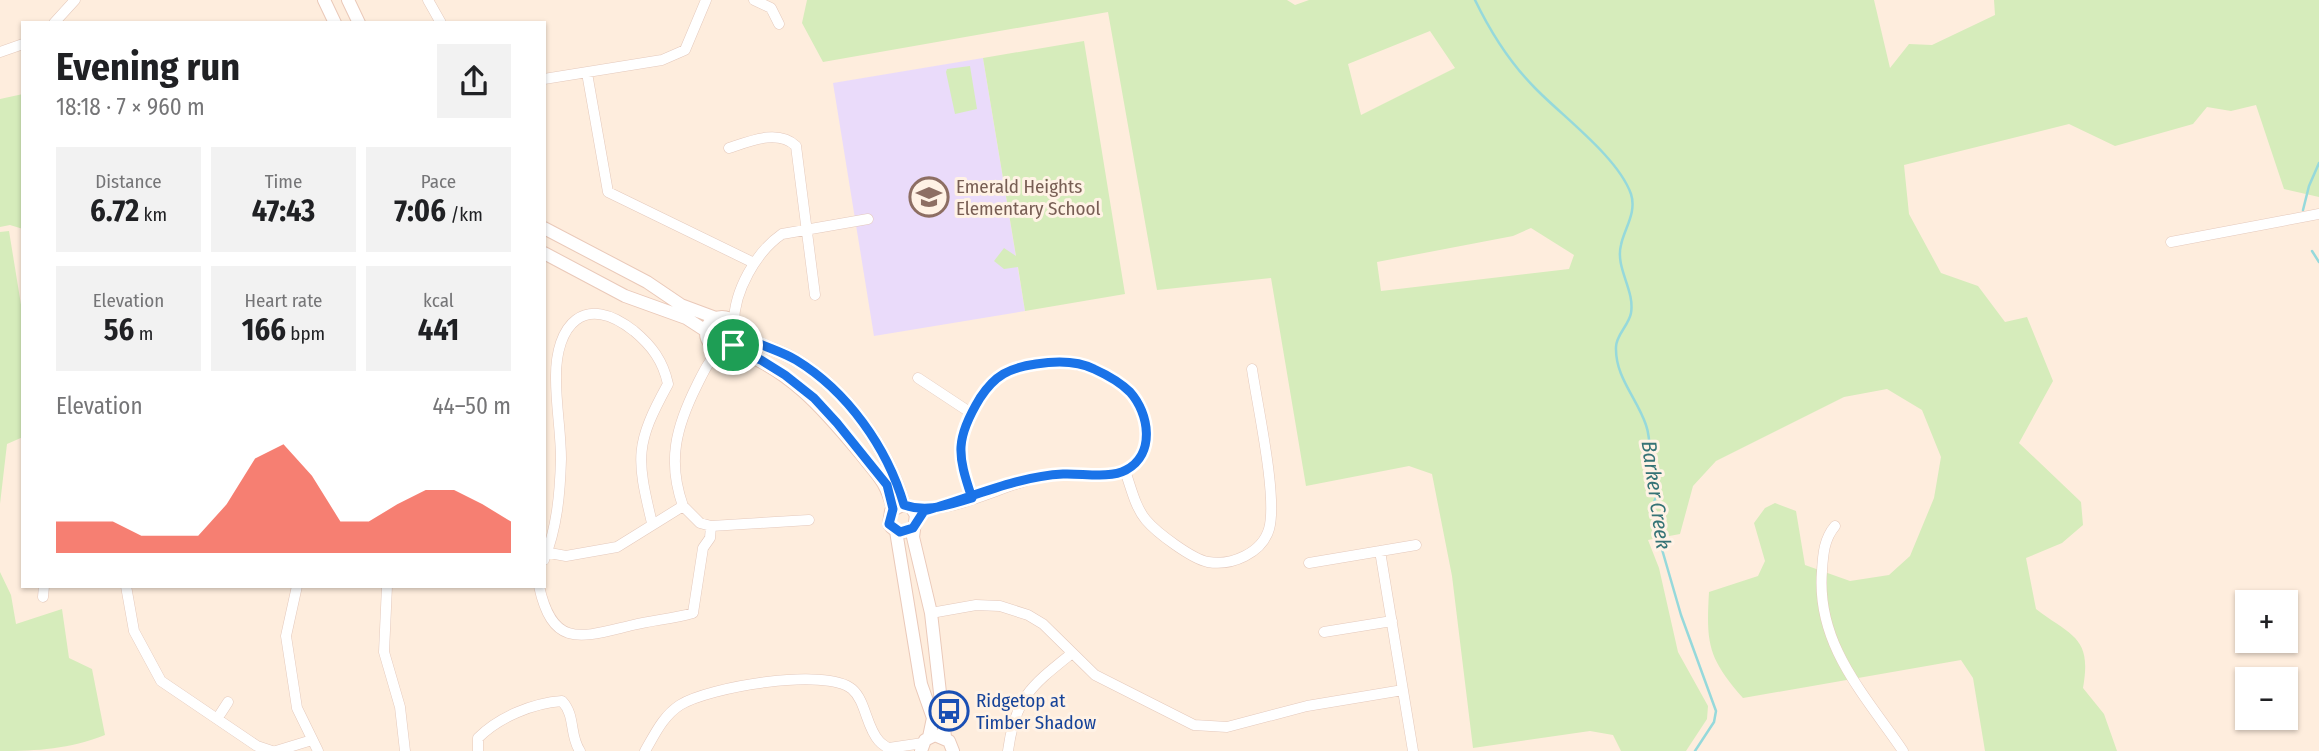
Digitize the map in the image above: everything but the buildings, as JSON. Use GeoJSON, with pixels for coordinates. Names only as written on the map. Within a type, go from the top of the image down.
{"type":"FeatureCollection","features":[{"type":"Feature","properties":{"kind":"main road"},"geometry":{"type":"LineString","coordinates":[[324,0],[334,21]]}},
{"type":"Feature","properties":{"kind":"main road"},"geometry":{"type":"LineString","coordinates":[[348,0],[358,21]]}},
{"type":"Feature","properties":{"kind":"main road"},"geometry":{"type":"LineString","coordinates":[[546,229],[646,282],[681,305],[736,327],[756,345],[795,359],[839,395],[880,449],[910,513],[915,549],[931,613],[953,746],[925,744],[933,718],[921,684],[896,531],[888,520],[910,513]]}},
{"type":"Feature","properties":{"kind":"main road"},"geometry":{"type":"LineString","coordinates":[[546,254],[625,296],[686,318],[720,352],[761,360],[814,398],[910,513]]}},
{"type":"Feature","properties":{"kind":"main road"},"geometry":{"type":"LineString","coordinates":[[707,337],[718,318]]}},
{"type":"Feature","properties":{"kind":"main road"},"geometry":{"type":"LineString","coordinates":[[720,352],[736,341],[736,327]]}},
{"type":"Feature","properties":{"kind":"main road"},"geometry":{"type":"LineString","coordinates":[[896,531],[905,532],[910,513]]}},
{"type":"Feature","properties":{"kind":"street"},"geometry":{"type":"LineString","coordinates":[[56,21],[75,0]]}},
{"type":"Feature","properties":{"kind":"street"},"geometry":{"type":"LineString","coordinates":[[428,0],[440,21]]}},
{"type":"Feature","properties":{"kind":"street"},"geometry":{"type":"LineString","coordinates":[[546,79],[662,60],[685,50],[706,0]]}},
{"type":"Feature","properties":{"kind":"street"},"geometry":{"type":"LineString","coordinates":[[754,0],[771,8],[779,24]]}},
{"type":"Feature","properties":{"kind":"street"},"geometry":{"type":"LineString","coordinates":[[0,52],[21,45]]}},
{"type":"Feature","properties":{"kind":"street"},"geometry":{"type":"LineString","coordinates":[[587,73],[608,192],[754,263]]}},
{"type":"Feature","properties":{"kind":"street"},"geometry":{"type":"LineString","coordinates":[[729,148],[751,141],[779,137],[787,138],[796,146],[815,295]]}},
{"type":"Feature","properties":{"kind":"street"},"geometry":{"type":"LineString","coordinates":[[2171,242],[2319,214]]}},
{"type":"Feature","properties":{"kind":"street"},"geometry":{"type":"LineString","coordinates":[[736,327],[734,308],[754,263],[772,241],[782,234],[868,219]]}},
{"type":"Feature","properties":{"kind":"street"},"geometry":{"type":"LineString","coordinates":[[718,318],[734,308]]}},
{"type":"Feature","properties":{"kind":"street"},"geometry":{"type":"LineString","coordinates":[[546,553],[555,533],[561,460],[556,377],[558,360],[563,339],[575,319],[588,312],[600,313],[624,324],[650,344],[665,369],[668,384],[643,434],[640,459],[652,523]]}},
{"type":"Feature","properties":{"kind":"street"},"geometry":{"type":"LineString","coordinates":[[720,352],[681,416],[676,433],[673,467],[684,506],[700,523],[711,526],[808,520]]}},
{"type":"Feature","properties":{"kind":"street"},"geometry":{"type":"LineString","coordinates":[[910,513],[972,498],[1054,474],[1125,471],[1143,454],[1147,435],[1137,400],[1127,388],[1094,369],[1051,361],[1012,368],[996,377],[971,413],[959,445],[972,498]]}},
{"type":"Feature","properties":{"kind":"street"},"geometry":{"type":"LineString","coordinates":[[1125,471],[1144,518],[1187,553],[1207,562],[1224,561],[1247,555],[1258,547],[1268,533],[1272,505],[1252,369]]}},
{"type":"Feature","properties":{"kind":"street"},"geometry":{"type":"LineString","coordinates":[[918,378],[971,413]]}},
{"type":"Feature","properties":{"kind":"street"},"geometry":{"type":"LineString","coordinates":[[546,555],[566,556],[617,547],[652,523],[684,506]]}},
{"type":"Feature","properties":{"kind":"street"},"geometry":{"type":"LineString","coordinates":[[540,588],[547,614],[556,628],[571,636],[589,636],[692,613],[703,548],[710,538],[711,526]]}},
{"type":"Feature","properties":{"kind":"street"},"geometry":{"type":"LineString","coordinates":[[1835,526],[1827,536],[1822,563],[1820,591],[1823,618],[1835,650],[1862,694],[1903,751]]}},
{"type":"Feature","properties":{"kind":"street"},"geometry":{"type":"LineString","coordinates":[[1309,563],[1416,545]]}},
{"type":"Feature","properties":{"kind":"street"},"geometry":{"type":"LineString","coordinates":[[1380,551],[1413,751]]}},
{"type":"Feature","properties":{"kind":"street"},"geometry":{"type":"LineString","coordinates":[[127,588],[134,631],[161,681],[257,746],[274,751],[312,740]]}},
{"type":"Feature","properties":{"kind":"street"},"geometry":{"type":"LineString","coordinates":[[297,588],[286,636],[297,708],[318,751]]}},
{"type":"Feature","properties":{"kind":"street"},"geometry":{"type":"LineString","coordinates":[[387,588],[384,652],[400,707],[405,751]]}},
{"type":"Feature","properties":{"kind":"street"},"geometry":{"type":"LineString","coordinates":[[931,613],[976,605],[1013,609],[1043,624],[1086,668],[1124,691],[1185,722],[1209,727],[1236,725],[1307,706],[1403,690]]}},
{"type":"Feature","properties":{"kind":"street"},"geometry":{"type":"LineString","coordinates":[[1324,632],[1392,621]]}},
{"type":"Feature","properties":{"kind":"street"},"geometry":{"type":"LineString","coordinates":[[1007,751],[1012,724],[1021,700],[1034,684],[1071,654]]}},
{"type":"Feature","properties":{"kind":"street"},"geometry":{"type":"LineString","coordinates":[[645,751],[667,715],[683,703],[713,692],[810,678],[838,681],[854,690],[878,741],[890,750],[925,744]]}},
{"type":"Feature","properties":{"kind":"street"},"geometry":{"type":"LineString","coordinates":[[478,751],[478,738],[487,729],[544,702],[562,701],[571,710],[574,743],[580,751]]}},
{"type":"Feature","properties":{"kind":"street"},"geometry":{"type":"LineString","coordinates":[[217,719],[228,702]]}},
{"type":"Feature","properties":{"kind":"shaded area","name":"Emerald Heights Elementary School"},"geometry":{"type":"Polygon","coordinates":[[[983,58],[1025,311],[874,336],[833,83],[983,58]]]}},
{"type":"Feature","properties":{"kind":"green space"},"geometry":{"type":"Polygon","coordinates":[[[807,0],[1287,0],[1295,5],[1309,0],[1874,0],[1890,68],[1909,44],[1932,45],[1995,15],[1994,0],[2319,0],[2319,197],[2284,189],[2256,105],[2231,111],[2207,107],[2193,124],[2115,146],[2069,124],[1904,165],[1909,214],[1941,273],[1978,286],[2005,322],[2027,317],[2053,381],[2019,443],[2081,502],[2083,525],[2062,543],[2026,558],[2036,609],[2070,633],[2082,648],[2085,658],[2083,688],[2104,714],[2117,751],[1985,751],[1973,678],[1961,660],[1743,698],[1722,672],[1709,638],[1709,592],[1758,576],[1765,561],[1754,523],[1765,508],[1775,503],[1796,511],[1805,565],[1850,581],[1889,575],[1910,556],[1934,498],[1941,457],[1922,410],[1887,389],[1844,397],[1716,461],[1693,486],[1680,534],[1648,540],[1659,568],[1678,652],[1708,706],[1707,719],[1686,751],[1621,751],[1613,735],[1590,731],[1473,748],[1452,576],[1432,474],[1409,466],[1306,486],[1271,278],[1157,290],[1108,12],[823,62],[802,23],[807,0]],[[1430,31],[1348,64],[1361,115],[1455,68],[1430,31]],[[1531,228],[1513,236],[1377,262],[1381,291],[1569,269],[1574,255],[1531,228]]]}},
{"type":"Feature","properties":{"kind":"green space"},"geometry":{"type":"Polygon","coordinates":[[[1084,41],[1125,294],[1025,311],[1018,267],[1004,269],[994,261],[1004,248],[1016,256],[983,58],[1084,41]]]}},
{"type":"Feature","properties":{"kind":"green space"},"geometry":{"type":"Polygon","coordinates":[[[970,66],[977,109],[955,114],[946,72],[947,69],[970,66]]]}},
{"type":"Feature","properties":{"kind":"green space"},"geometry":{"type":"Polygon","coordinates":[[[21,94],[21,228],[10,225],[0,227],[0,99],[21,94]]]}},
{"type":"Feature","properties":{"kind":"green space"},"geometry":{"type":"Polygon","coordinates":[[[9,231],[21,305],[21,438],[7,444],[0,504],[0,232],[9,231]]]}},
{"type":"Feature","properties":{"kind":"green space"},"geometry":{"type":"Polygon","coordinates":[[[0,572],[11,595],[16,624],[62,609],[69,658],[92,669],[105,735],[53,748],[0,751],[0,572]]]}},
{"type":"Feature","properties":{"kind":"waterway","name":"Barker Creek"},"geometry":{"type":"LineString","coordinates":[[1475,0],[1494,35],[1517,68],[1602,152],[1624,180],[1631,194],[1631,214],[1620,254],[1630,296],[1631,313],[1617,343],[1617,358],[1623,378],[1646,425],[1652,477],[1658,492],[1653,505],[1659,539],[1681,615],[1716,711],[1714,722],[1695,751]]}},
{"type":"Feature","properties":{"kind":"waterway"},"geometry":{"type":"LineString","coordinates":[[2303,210],[2319,163]]}},
{"type":"Feature","properties":{"kind":"waterway"},"geometry":{"type":"LineString","coordinates":[[2312,251],[2319,262]]}},
{"type":"Feature","properties":{"kind":"place","name":"Emerald Heights Elementary School"},"geometry":{"type":"Point","coordinates":[929,197]}},
{"type":"Feature","properties":{"kind":"place","name":"Ridgetop at Timber Shadow"},"geometry":{"type":"Point","coordinates":[949,711]}},
{"type":"Feature","properties":{"kind":"route"},"geometry":{"type":"LineString","coordinates":[[733,345],[729,348],[761,360],[785,375],[814,398],[837,423],[887,485],[893,509],[889,515],[889,524],[900,532],[913,528],[916,519],[924,511],[972,498],[1018,483],[1054,474],[1113,474],[1125,471],[1136,462],[1146,447],[1147,435],[1142,411],[1127,388],[1083,365],[1051,361],[1012,368],[996,377],[986,388],[960,437],[959,455],[972,498],[950,504],[924,511],[904,505],[893,472],[867,428],[821,377],[795,359],[752,343],[738,331],[733,345]]}}]}
